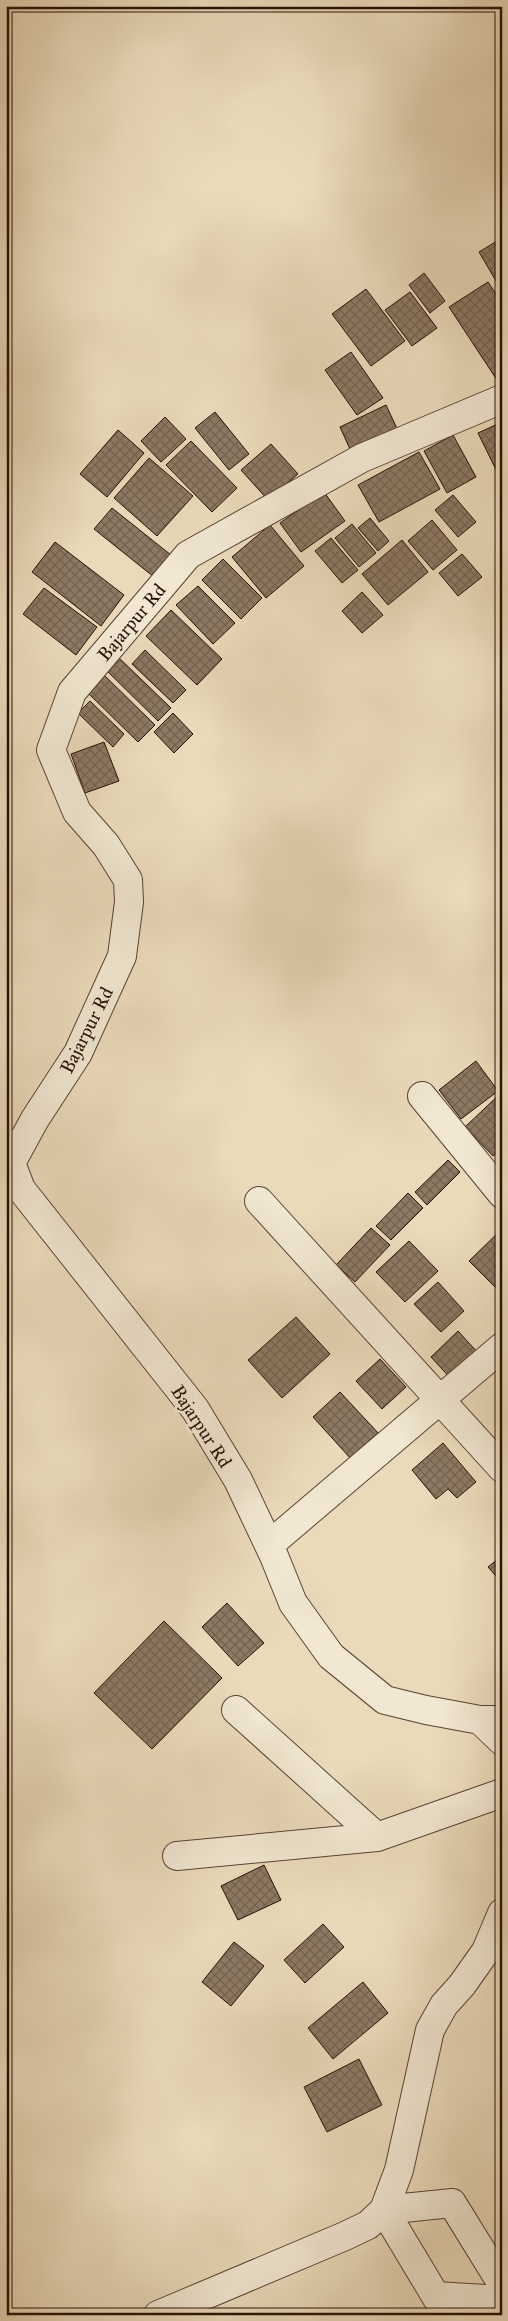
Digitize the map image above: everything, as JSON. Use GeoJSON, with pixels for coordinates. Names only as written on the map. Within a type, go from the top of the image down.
{"type":"FeatureCollection","features":[{"type":"Feature","properties":{"kind":"street","name":"Bajarpur Rd"},"geometry":{"type":"LineString","coordinates":[[491,1720],[426,1710],[385,1700],[331,1656],[294,1603],[238,1480],[195,1409],[10,1173],[11,1163],[36,1119],[78,1053],[122,956],[129,902],[128,880],[106,844],[77,812],[51,750],[72,692],[188,555],[362,458],[502,399]]}},
{"type":"Feature","properties":{"kind":"street"},"geometry":{"type":"LineString","coordinates":[[422,1096],[502,1194]]}},
{"type":"Feature","properties":{"kind":"street"},"geometry":{"type":"LineString","coordinates":[[259,1201],[502,1468]]}},
{"type":"Feature","properties":{"kind":"street"},"geometry":{"type":"LineString","coordinates":[[269,1545],[502,1347]]}},
{"type":"Feature","properties":{"kind":"street"},"geometry":{"type":"LineString","coordinates":[[236,1710],[377,1837]]}},
{"type":"Feature","properties":{"kind":"street"},"geometry":{"type":"LineString","coordinates":[[491,1720],[502,1741]]}},
{"type":"Feature","properties":{"kind":"street"},"geometry":{"type":"LineString","coordinates":[[177,1856],[377,1837],[502,1793]]}},
{"type":"Feature","properties":{"kind":"street"},"geometry":{"type":"LineString","coordinates":[[158,2315],[345,2236],[368,2225],[384,2210],[399,2170],[430,2030],[444,2005],[462,1985],[486,1951],[502,1913]]}},
{"type":"Feature","properties":{"kind":"street"},"geometry":{"type":"LineString","coordinates":[[384,2210],[452,2202],[502,2284]]}},
{"type":"Feature","properties":{"kind":"street"},"geometry":{"type":"LineString","coordinates":[[384,2210],[441,2305],[502,2300]]}},
{"type":"Feature","properties":{"kind":"building"},"geometry":{"type":"Polygon","coordinates":[[[502,238],[502,291],[479,252],[502,238]]]}},
{"type":"Feature","properties":{"kind":"building"},"geometry":{"type":"Polygon","coordinates":[[[424,273],[445,301],[430,313],[409,285],[424,273]]]}},
{"type":"Feature","properties":{"kind":"building"},"geometry":{"type":"Polygon","coordinates":[[[488,282],[502,303],[502,377],[497,380],[449,307],[488,282]]]}},
{"type":"Feature","properties":{"kind":"building"},"geometry":{"type":"Polygon","coordinates":[[[366,289],[405,341],[371,366],[332,314],[366,289]]]}},
{"type":"Feature","properties":{"kind":"building"},"geometry":{"type":"Polygon","coordinates":[[[410,292],[437,328],[412,346],[385,310],[410,292]]]}},
{"type":"Feature","properties":{"kind":"building"},"geometry":{"type":"Polygon","coordinates":[[[351,352],[383,398],[357,415],[325,370],[351,352]]]}},
{"type":"Feature","properties":{"kind":"building"},"geometry":{"type":"Polygon","coordinates":[[[386,405],[401,437],[354,458],[340,427],[386,405]]]}},
{"type":"Feature","properties":{"kind":"building"},"geometry":{"type":"Polygon","coordinates":[[[215,412],[249,454],[229,470],[195,428],[215,412]]]}},
{"type":"Feature","properties":{"kind":"building"},"geometry":{"type":"Polygon","coordinates":[[[165,417],[186,439],[161,462],[141,441],[165,417]]]}},
{"type":"Feature","properties":{"kind":"building"},"geometry":{"type":"Polygon","coordinates":[[[502,422],[502,482],[478,433],[502,422]]]}},
{"type":"Feature","properties":{"kind":"building"},"geometry":{"type":"Polygon","coordinates":[[[118,430],[144,453],[107,497],[80,474],[118,430]]]}},
{"type":"Feature","properties":{"kind":"building"},"geometry":{"type":"Polygon","coordinates":[[[453,435],[476,477],[447,493],[424,451],[453,435]]]}},
{"type":"Feature","properties":{"kind":"building"},"geometry":{"type":"Polygon","coordinates":[[[191,441],[237,488],[212,512],[166,465],[191,441]]]}},
{"type":"Feature","properties":{"kind":"building"},"geometry":{"type":"Polygon","coordinates":[[[271,444],[298,474],[268,500],[241,470],[271,444]]]}},
{"type":"Feature","properties":{"kind":"building"},"geometry":{"type":"Polygon","coordinates":[[[419,452],[440,489],[379,522],[358,485],[419,452]]]}},
{"type":"Feature","properties":{"kind":"building"},"geometry":{"type":"Polygon","coordinates":[[[149,458],[193,496],[157,536],[114,498],[149,458]]]}},
{"type":"Feature","properties":{"kind":"building"},"geometry":{"type":"Polygon","coordinates":[[[324,492],[345,521],[301,552],[280,523],[324,492]]]}},
{"type":"Feature","properties":{"kind":"building"},"geometry":{"type":"Polygon","coordinates":[[[453,495],[476,522],[458,537],[435,510],[453,495]]]}},
{"type":"Feature","properties":{"kind":"building"},"geometry":{"type":"Polygon","coordinates":[[[112,508],[171,555],[154,577],[94,529],[112,508]]]}},
{"type":"Feature","properties":{"kind":"building"},"geometry":{"type":"Polygon","coordinates":[[[370,518],[389,541],[378,551],[358,528],[370,518]]]}},
{"type":"Feature","properties":{"kind":"building"},"geometry":{"type":"Polygon","coordinates":[[[432,520],[457,550],[433,570],[408,541],[432,520]]]}},
{"type":"Feature","properties":{"kind":"building"},"geometry":{"type":"Polygon","coordinates":[[[352,524],[376,553],[359,567],[335,538],[352,524]]]}},
{"type":"Feature","properties":{"kind":"building"},"geometry":{"type":"Polygon","coordinates":[[[270,525],[304,566],[266,598],[232,557],[270,525]]]}},
{"type":"Feature","properties":{"kind":"building"},"geometry":{"type":"Polygon","coordinates":[[[331,538],[358,570],[342,583],[315,551],[331,538]]]}},
{"type":"Feature","properties":{"kind":"building"},"geometry":{"type":"Polygon","coordinates":[[[402,540],[428,572],[388,605],[362,574],[402,540]]]}},
{"type":"Feature","properties":{"kind":"building"},"geometry":{"type":"Polygon","coordinates":[[[55,542],[124,595],[101,626],[32,572],[55,542]]]}},
{"type":"Feature","properties":{"kind":"building"},"geometry":{"type":"Polygon","coordinates":[[[462,554],[482,577],[458,596],[439,573],[462,554]]]}},
{"type":"Feature","properties":{"kind":"building"},"geometry":{"type":"Polygon","coordinates":[[[223,559],[262,598],[241,619],[202,580],[223,559]]]}},
{"type":"Feature","properties":{"kind":"building"},"geometry":{"type":"Polygon","coordinates":[[[198,586],[235,623],[213,644],[176,605],[198,586]]]}},
{"type":"Feature","properties":{"kind":"building"},"geometry":{"type":"Polygon","coordinates":[[[44,588],[97,627],[76,655],[23,614],[44,588]]]}},
{"type":"Feature","properties":{"kind":"building"},"geometry":{"type":"Polygon","coordinates":[[[362,592],[383,615],[362,633],[342,611],[362,592]]]}},
{"type":"Feature","properties":{"kind":"building"},"geometry":{"type":"Polygon","coordinates":[[[171,610],[222,659],[197,685],[146,636],[171,610]]]}},
{"type":"Feature","properties":{"kind":"building"},"geometry":{"type":"Polygon","coordinates":[[[145,650],[186,690],[173,703],[132,664],[145,650]]]}},
{"type":"Feature","properties":{"kind":"building"},"geometry":{"type":"Polygon","coordinates":[[[116,655],[171,708],[158,721],[104,668],[116,655]]]}},
{"type":"Feature","properties":{"kind":"building"},"geometry":{"type":"Polygon","coordinates":[[[103,674],[155,725],[138,742],[87,692],[103,674]]]}},
{"type":"Feature","properties":{"kind":"building"},"geometry":{"type":"Polygon","coordinates":[[[90,701],[124,734],[113,747],[78,713],[90,701]]]}},
{"type":"Feature","properties":{"kind":"building"},"geometry":{"type":"Polygon","coordinates":[[[173,713],[193,734],[174,753],[154,732],[173,713]]]}},
{"type":"Feature","properties":{"kind":"building"},"geometry":{"type":"Polygon","coordinates":[[[104,742],[119,781],[85,793],[71,754],[104,742]]]}},
{"type":"Feature","properties":{"kind":"building"},"geometry":{"type":"Polygon","coordinates":[[[476,1061],[498,1091],[461,1119],[439,1090],[476,1061]]]}},
{"type":"Feature","properties":{"kind":"building"},"geometry":{"type":"Polygon","coordinates":[[[502,1092],[502,1148],[493,1156],[465,1127],[502,1092]]]}},
{"type":"Feature","properties":{"kind":"building"},"geometry":{"type":"Polygon","coordinates":[[[448,1160],[460,1172],[427,1205],[415,1192],[448,1160]]]}},
{"type":"Feature","properties":{"kind":"building"},"geometry":{"type":"Polygon","coordinates":[[[408,1193],[423,1208],[391,1240],[376,1226],[408,1193]]]}},
{"type":"Feature","properties":{"kind":"building"},"geometry":{"type":"Polygon","coordinates":[[[371,1228],[390,1245],[355,1282],[336,1265],[371,1228]]]}},
{"type":"Feature","properties":{"kind":"building"},"geometry":{"type":"Polygon","coordinates":[[[502,1229],[502,1288],[499,1291],[469,1261],[502,1229]]]}},
{"type":"Feature","properties":{"kind":"building"},"geometry":{"type":"Polygon","coordinates":[[[409,1241],[438,1271],[405,1302],[376,1272],[409,1241]]]}},
{"type":"Feature","properties":{"kind":"building"},"geometry":{"type":"Polygon","coordinates":[[[438,1282],[464,1311],[441,1332],[414,1304],[438,1282]]]}},
{"type":"Feature","properties":{"kind":"building"},"geometry":{"type":"Polygon","coordinates":[[[296,1317],[330,1354],[282,1398],[248,1360],[296,1317]]]}},
{"type":"Feature","properties":{"kind":"building"},"geometry":{"type":"Polygon","coordinates":[[[458,1331],[480,1355],[453,1381],[431,1357],[458,1331]]]}},
{"type":"Feature","properties":{"kind":"building"},"geometry":{"type":"Polygon","coordinates":[[[380,1359],[406,1387],[382,1409],[356,1381],[380,1359]]]}},
{"type":"Feature","properties":{"kind":"building"},"geometry":{"type":"Polygon","coordinates":[[[340,1392],[380,1435],[352,1460],[313,1417],[340,1392]]]}},
{"type":"Feature","properties":{"kind":"building"},"geometry":{"type":"Polygon","coordinates":[[[443,1443],[476,1482],[457,1498],[448,1489],[436,1499],[412,1470],[443,1443]]]}},
{"type":"Feature","properties":{"kind":"building"},"geometry":{"type":"Polygon","coordinates":[[[502,1556],[502,1583],[488,1567],[502,1556]]]}},
{"type":"Feature","properties":{"kind":"building"},"geometry":{"type":"Polygon","coordinates":[[[227,1603],[264,1643],[238,1666],[202,1627],[227,1603]]]}},
{"type":"Feature","properties":{"kind":"building"},"geometry":{"type":"Polygon","coordinates":[[[164,1621],[222,1678],[152,1749],[94,1693],[164,1621]]]}},
{"type":"Feature","properties":{"kind":"building"},"geometry":{"type":"Polygon","coordinates":[[[264,1865],[281,1900],[238,1920],[221,1886],[264,1865]]]}},
{"type":"Feature","properties":{"kind":"building"},"geometry":{"type":"Polygon","coordinates":[[[323,1924],[344,1947],[305,1983],[284,1960],[323,1924]]]}},
{"type":"Feature","properties":{"kind":"building"},"geometry":{"type":"Polygon","coordinates":[[[234,1942],[264,1966],[231,2006],[202,1982],[234,1942]]]}},
{"type":"Feature","properties":{"kind":"building"},"geometry":{"type":"Polygon","coordinates":[[[363,1982],[388,2013],[333,2059],[308,2028],[363,1982]]]}},
{"type":"Feature","properties":{"kind":"building"},"geometry":{"type":"Polygon","coordinates":[[[359,2059],[382,2105],[327,2132],[304,2087],[359,2059]]]}}]}
